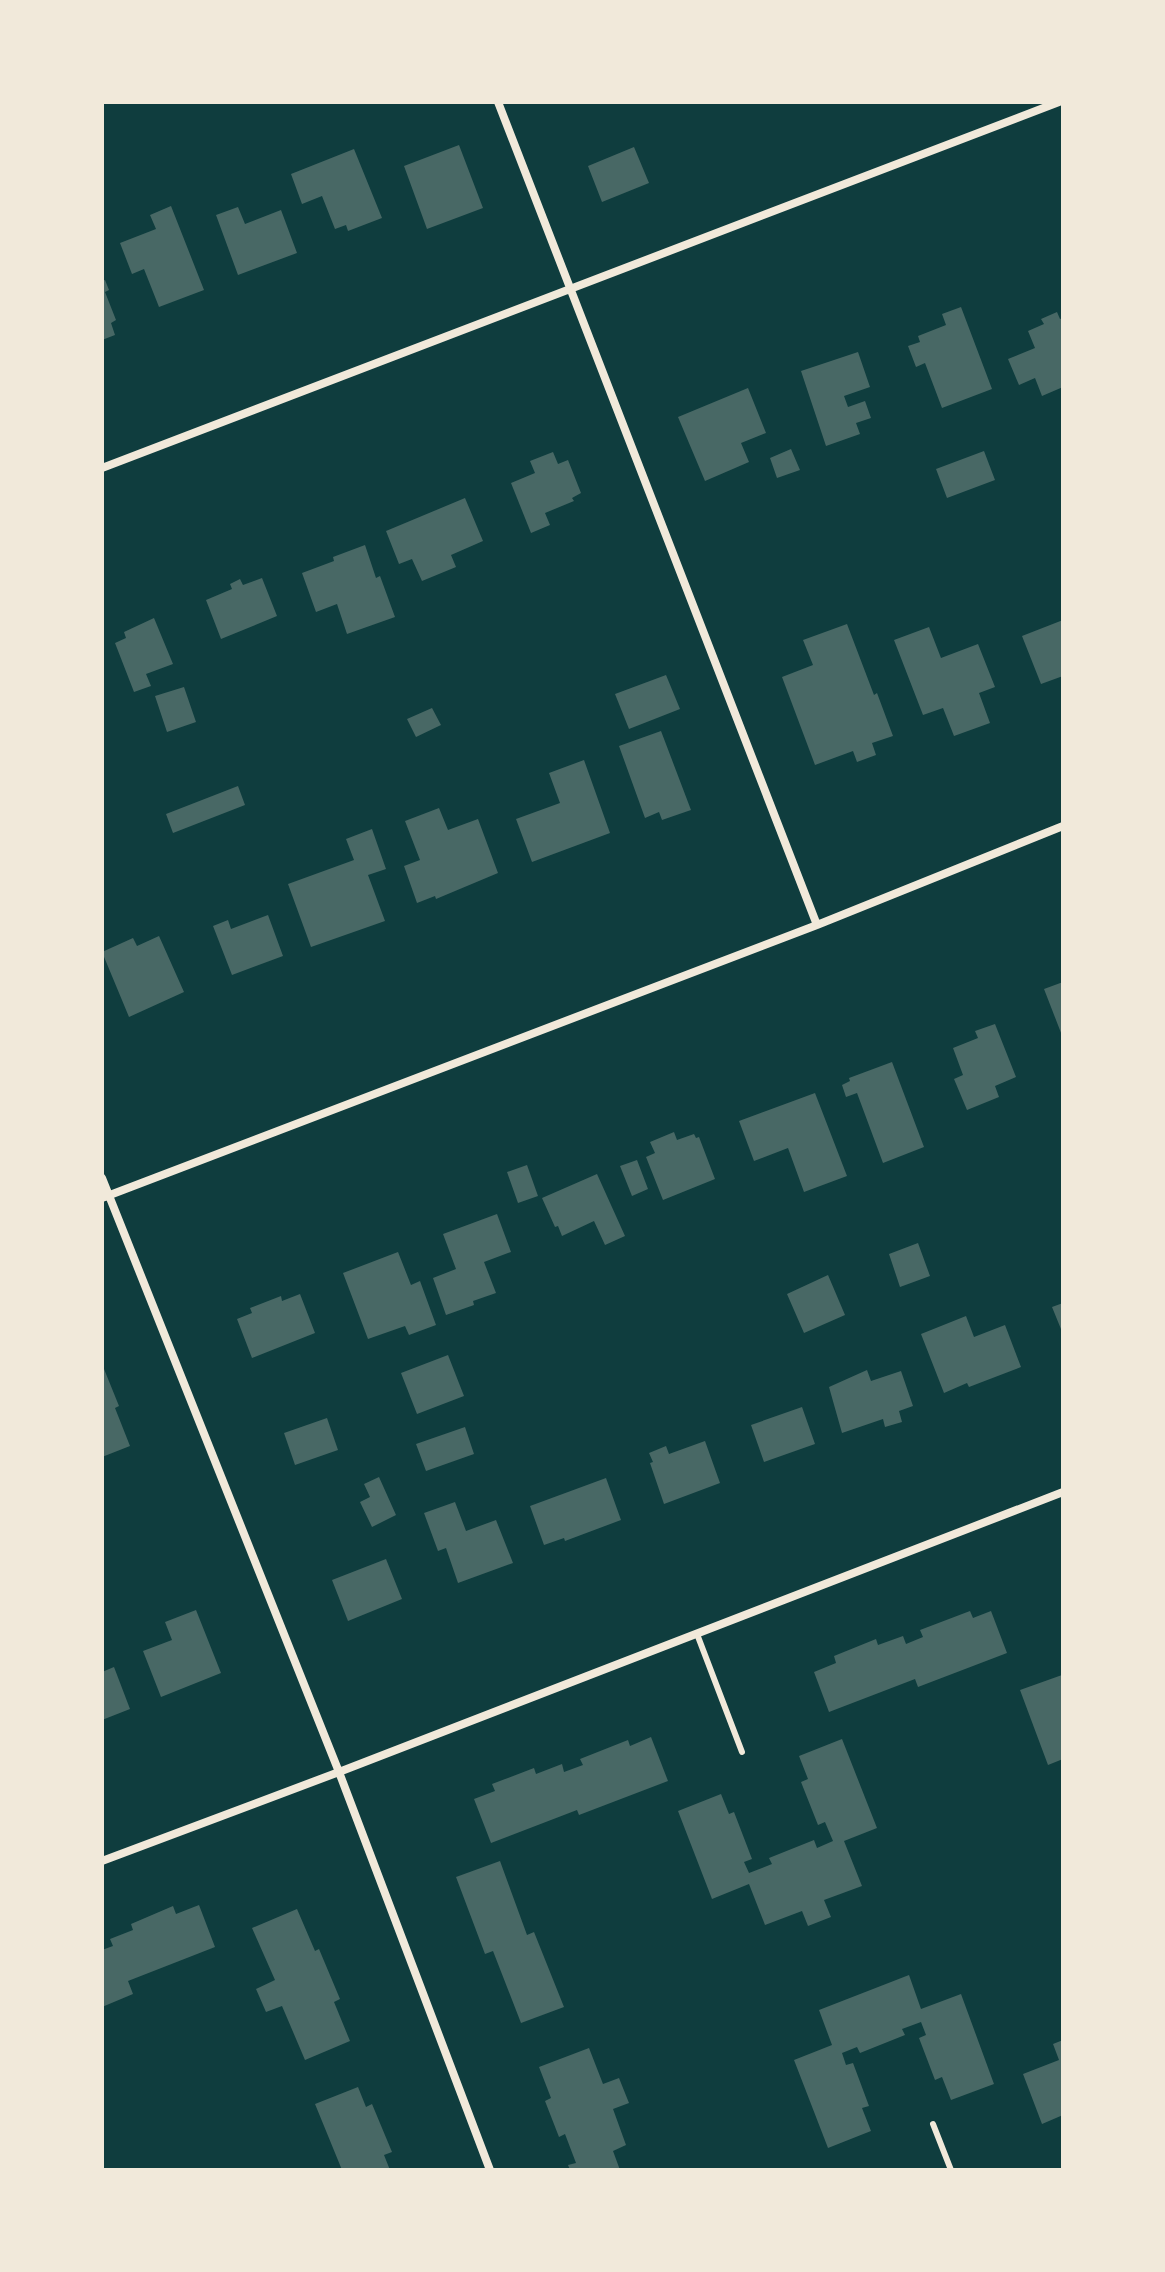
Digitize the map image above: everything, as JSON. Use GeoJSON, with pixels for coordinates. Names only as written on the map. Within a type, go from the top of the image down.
{"type":"FeatureCollection","features":[{"type":"Feature","properties":{"kind":"street"},"geometry":{"type":"LineString","coordinates":[[498,102],[817,925]]}},
{"type":"Feature","properties":{"kind":"street"},"geometry":{"type":"LineString","coordinates":[[102,468],[1059,102]]}},
{"type":"Feature","properties":{"kind":"street"},"geometry":{"type":"LineString","coordinates":[[105,1197],[817,925],[1063,826]]}},
{"type":"Feature","properties":{"kind":"street"},"geometry":{"type":"LineString","coordinates":[[102,1178],[105,1197],[339,1772],[490,2170]]}},
{"type":"Feature","properties":{"kind":"street"},"geometry":{"type":"LineString","coordinates":[[102,1861],[1063,1492]]}},
{"type":"Feature","properties":{"kind":"lane"},"geometry":{"type":"LineString","coordinates":[[697,1634],[742,1752]]}},
{"type":"Feature","properties":{"kind":"lane"},"geometry":{"type":"LineString","coordinates":[[933,2124],[951,2170]]}},
{"type":"Feature","properties":{"kind":"building"},"geometry":{"type":"Polygon","coordinates":[[[459,145],[483,208],[427,229],[404,166],[459,145]]]}},
{"type":"Feature","properties":{"kind":"building"},"geometry":{"type":"Polygon","coordinates":[[[634,147],[649,183],[602,202],[588,166],[634,147]]]}},
{"type":"Feature","properties":{"kind":"building"},"geometry":{"type":"Polygon","coordinates":[[[354,149],[382,218],[348,231],[346,225],[335,229],[322,196],[302,204],[291,174],[354,149]]]}},
{"type":"Feature","properties":{"kind":"building"},"geometry":{"type":"Polygon","coordinates":[[[171,206],[204,290],[159,307],[144,269],[132,274],[120,243],[156,229],[150,215],[171,206]]]}},
{"type":"Feature","properties":{"kind":"building"},"geometry":{"type":"Polygon","coordinates":[[[238,207],[245,224],[281,210],[297,253],[238,275],[216,215],[238,207]]]}},
{"type":"Feature","properties":{"kind":"building"},"geometry":{"type":"Polygon","coordinates":[[[105,280],[109,290],[105,292],[116,320],[111,323],[115,335],[102,340],[102,281],[105,280]]]}},
{"type":"Feature","properties":{"kind":"building"},"geometry":{"type":"Polygon","coordinates":[[[961,307],[992,389],[942,408],[925,363],[916,367],[908,346],[920,342],[918,336],[946,325],[942,314],[961,307]]]}},
{"type":"Feature","properties":{"kind":"building"},"geometry":{"type":"Polygon","coordinates":[[[1057,312],[1060,319],[1063,318],[1063,387],[1042,396],[1035,378],[1019,385],[1008,359],[1035,348],[1028,331],[1044,324],[1041,319],[1057,312]]]}},
{"type":"Feature","properties":{"kind":"building"},"geometry":{"type":"Polygon","coordinates":[[[858,352],[870,387],[844,396],[848,407],[865,401],[871,418],[856,423],[860,434],[826,446],[801,371],[858,352]]]}},
{"type":"Feature","properties":{"kind":"building"},"geometry":{"type":"Polygon","coordinates":[[[748,388],[766,433],[741,443],[749,462],[705,481],[678,417],[748,388]]]}},
{"type":"Feature","properties":{"kind":"building"},"geometry":{"type":"Polygon","coordinates":[[[791,449],[800,470],[777,478],[770,458],[791,449]]]}},
{"type":"Feature","properties":{"kind":"building"},"geometry":{"type":"Polygon","coordinates":[[[984,451],[995,480],[947,498],[936,469],[984,451]]]}},
{"type":"Feature","properties":{"kind":"building"},"geometry":{"type":"Polygon","coordinates":[[[553,452],[558,464],[568,460],[581,493],[572,498],[574,501],[545,513],[550,525],[531,533],[511,483],[535,473],[530,461],[553,452]]]}},
{"type":"Feature","properties":{"kind":"building"},"geometry":{"type":"Polygon","coordinates":[[[465,498],[483,541],[451,555],[456,567],[422,581],[412,559],[399,564],[386,531],[465,498]]]}},
{"type":"Feature","properties":{"kind":"building"},"geometry":{"type":"Polygon","coordinates":[[[365,545],[376,578],[380,576],[395,617],[347,634],[337,604],[316,612],[302,573],[365,545]]]}},
{"type":"Feature","properties":{"kind":"building"},"geometry":{"type":"Polygon","coordinates":[[[262,578],[277,616],[221,639],[206,600],[232,589],[230,584],[240,579],[243,585],[262,578]]]}},
{"type":"Feature","properties":{"kind":"building"},"geometry":{"type":"Polygon","coordinates":[[[154,618],[173,664],[146,674],[151,686],[134,692],[115,643],[126,638],[124,632],[154,618]]]}},
{"type":"Feature","properties":{"kind":"building"},"geometry":{"type":"Polygon","coordinates":[[[1063,620],[1063,676],[1041,684],[1022,636],[1063,620]]]}},
{"type":"Feature","properties":{"kind":"building"},"geometry":{"type":"Polygon","coordinates":[[[847,624],[893,736],[872,743],[876,755],[857,762],[853,751],[815,765],[782,677],[813,665],[803,640],[847,624]]]}},
{"type":"Feature","properties":{"kind":"building"},"geometry":{"type":"Polygon","coordinates":[[[929,627],[941,658],[978,644],[995,687],[979,693],[990,723],[954,736],[943,708],[923,715],[894,640],[929,627]]]}},
{"type":"Feature","properties":{"kind":"building"},"geometry":{"type":"Polygon","coordinates":[[[666,675],[680,709],[629,729],[615,694],[666,675]]]}},
{"type":"Feature","properties":{"kind":"building"},"geometry":{"type":"Polygon","coordinates":[[[184,687],[196,722],[167,732],[155,696],[184,687]]]}},
{"type":"Feature","properties":{"kind":"building"},"geometry":{"type":"Polygon","coordinates":[[[432,708],[441,725],[416,737],[407,719],[432,708]]]}},
{"type":"Feature","properties":{"kind":"building"},"geometry":{"type":"Polygon","coordinates":[[[661,731],[691,810],[662,820],[659,812],[645,818],[619,746],[661,731]]]}},
{"type":"Feature","properties":{"kind":"building"},"geometry":{"type":"Polygon","coordinates":[[[584,760],[610,833],[532,862],[516,819],[560,803],[549,773],[584,760]]]}},
{"type":"Feature","properties":{"kind":"building"},"geometry":{"type":"Polygon","coordinates":[[[238,786],[245,805],[173,833],[166,814],[238,786]]]}},
{"type":"Feature","properties":{"kind":"building"},"geometry":{"type":"Polygon","coordinates":[[[439,808],[448,830],[478,819],[498,873],[436,899],[435,896],[417,903],[404,866],[420,860],[405,821],[439,808]]]}},
{"type":"Feature","properties":{"kind":"building"},"geometry":{"type":"Polygon","coordinates":[[[372,829],[386,869],[368,875],[385,921],[311,947],[288,884],[354,860],[346,839],[372,829]]]}},
{"type":"Feature","properties":{"kind":"building"},"geometry":{"type":"Polygon","coordinates":[[[268,915],[283,956],[232,975],[213,926],[228,920],[231,929],[268,915]]]}},
{"type":"Feature","properties":{"kind":"building"},"geometry":{"type":"Polygon","coordinates":[[[159,936],[184,992],[129,1017],[102,952],[133,938],[137,946],[159,936]]]}},
{"type":"Feature","properties":{"kind":"building"},"geometry":{"type":"Polygon","coordinates":[[[1063,982],[1063,1038],[1044,989],[1063,982]]]}},
{"type":"Feature","properties":{"kind":"building"},"geometry":{"type":"Polygon","coordinates":[[[995,1024],[1016,1077],[995,1086],[999,1097],[967,1110],[954,1079],[963,1075],[953,1048],[978,1038],[975,1031],[995,1024]]]}},
{"type":"Feature","properties":{"kind":"building"},"geometry":{"type":"Polygon","coordinates":[[[892,1062],[924,1147],[883,1163],[857,1093],[846,1097],[842,1085],[850,1081],[849,1078],[892,1062]]]}},
{"type":"Feature","properties":{"kind":"building"},"geometry":{"type":"Polygon","coordinates":[[[815,1093],[847,1176],[804,1192],[788,1148],[754,1161],[739,1121],[815,1093]]]}},
{"type":"Feature","properties":{"kind":"building"},"geometry":{"type":"Polygon","coordinates":[[[674,1132],[677,1140],[694,1134],[696,1138],[699,1137],[715,1179],[663,1200],[646,1157],[655,1153],[650,1142],[674,1132]]]}},
{"type":"Feature","properties":{"kind":"building"},"geometry":{"type":"Polygon","coordinates":[[[637,1160],[648,1189],[632,1196],[620,1166],[637,1160]]]}},
{"type":"Feature","properties":{"kind":"building"},"geometry":{"type":"Polygon","coordinates":[[[527,1165],[538,1196],[518,1203],[507,1172],[527,1165]]]}},
{"type":"Feature","properties":{"kind":"building"},"geometry":{"type":"Polygon","coordinates":[[[597,1174],[625,1236],[605,1245],[594,1221],[562,1236],[542,1198],[597,1174]]]}},
{"type":"Feature","properties":{"kind":"building"},"geometry":{"type":"Polygon","coordinates":[[[497,1214],[511,1252],[484,1262],[496,1293],[446,1315],[433,1278],[456,1269],[443,1234],[497,1214]]]}},
{"type":"Feature","properties":{"kind":"building"},"geometry":{"type":"Polygon","coordinates":[[[918,1243],[930,1276],[900,1287],[889,1254],[918,1243]]]}},
{"type":"Feature","properties":{"kind":"building"},"geometry":{"type":"Polygon","coordinates":[[[398,1252],[411,1285],[420,1281],[436,1325],[409,1335],[405,1326],[368,1339],[343,1273],[398,1252]]]}},
{"type":"Feature","properties":{"kind":"building"},"geometry":{"type":"Polygon","coordinates":[[[828,1275],[845,1315],[804,1333],[787,1294],[828,1275]]]}},
{"type":"Feature","properties":{"kind":"building"},"geometry":{"type":"Polygon","coordinates":[[[300,1294],[315,1333],[252,1358],[237,1319],[252,1313],[250,1308],[281,1296],[282,1301],[300,1294]]]}},
{"type":"Feature","properties":{"kind":"building"},"geometry":{"type":"Polygon","coordinates":[[[1063,1303],[1063,1334],[1052,1307],[1063,1303]]]}},
{"type":"Feature","properties":{"kind":"building"},"geometry":{"type":"Polygon","coordinates":[[[966,1316],[974,1337],[1005,1325],[1021,1367],[944,1393],[921,1334],[966,1316]]]}},
{"type":"Feature","properties":{"kind":"building"},"geometry":{"type":"Polygon","coordinates":[[[448,1355],[464,1396],[417,1414],[401,1373],[448,1355]]]}},
{"type":"Feature","properties":{"kind":"building"},"geometry":{"type":"Polygon","coordinates":[[[102,1364],[119,1406],[115,1408],[130,1446],[102,1457],[102,1364]]]}},
{"type":"Feature","properties":{"kind":"building"},"geometry":{"type":"Polygon","coordinates":[[[867,1370],[871,1381],[901,1371],[913,1406],[899,1411],[902,1422],[885,1427],[883,1419],[842,1433],[829,1387],[867,1370]]]}},
{"type":"Feature","properties":{"kind":"building"},"geometry":{"type":"Polygon","coordinates":[[[802,1407],[815,1444],[764,1462],[751,1425],[802,1407]]]}},
{"type":"Feature","properties":{"kind":"building"},"geometry":{"type":"Polygon","coordinates":[[[327,1418],[338,1450],[295,1465],[284,1433],[327,1418]]]}},
{"type":"Feature","properties":{"kind":"building"},"geometry":{"type":"Polygon","coordinates":[[[465,1427],[474,1454],[426,1471],[416,1444],[465,1427]]]}},
{"type":"Feature","properties":{"kind":"building"},"geometry":{"type":"Polygon","coordinates":[[[705,1441],[720,1483],[664,1504],[649,1453],[666,1446],[669,1454],[705,1441]]]}},
{"type":"Feature","properties":{"kind":"building"},"geometry":{"type":"Polygon","coordinates":[[[379,1477],[396,1515],[372,1527],[360,1502],[370,1497],[364,1484],[379,1477]]]}},
{"type":"Feature","properties":{"kind":"building"},"geometry":{"type":"Polygon","coordinates":[[[606,1478],[621,1520],[565,1541],[564,1538],[544,1545],[530,1506],[606,1478]]]}},
{"type":"Feature","properties":{"kind":"building"},"geometry":{"type":"Polygon","coordinates":[[[455,1502],[466,1531],[496,1520],[513,1563],[458,1583],[446,1548],[438,1551],[424,1513],[455,1502]]]}},
{"type":"Feature","properties":{"kind":"building"},"geometry":{"type":"Polygon","coordinates":[[[386,1559],[402,1599],[348,1621],[332,1580],[386,1559]]]}},
{"type":"Feature","properties":{"kind":"building"},"geometry":{"type":"Polygon","coordinates":[[[196,1610],[221,1673],[161,1697],[143,1651],[172,1640],[165,1622],[196,1610]]]}},
{"type":"Feature","properties":{"kind":"building"},"geometry":{"type":"Polygon","coordinates":[[[970,1611],[973,1618],[991,1611],[1007,1653],[918,1687],[915,1679],[829,1712],[814,1672],[836,1663],[834,1656],[876,1639],[878,1645],[903,1636],[906,1644],[923,1637],[920,1630],[970,1611]]]}},
{"type":"Feature","properties":{"kind":"building"},"geometry":{"type":"Polygon","coordinates":[[[114,1667],[130,1709],[102,1720],[102,1672],[114,1667]]]}},
{"type":"Feature","properties":{"kind":"building"},"geometry":{"type":"Polygon","coordinates":[[[1062,1675],[1063,1759],[1048,1765],[1020,1690],[1062,1675]]]}},
{"type":"Feature","properties":{"kind":"building"},"geometry":{"type":"Polygon","coordinates":[[[651,1737],[668,1781],[579,1815],[577,1810],[491,1843],[474,1799],[495,1791],[492,1784],[534,1768],[536,1774],[562,1764],[564,1772],[583,1765],[580,1759],[628,1740],[630,1746],[651,1737]]]}},
{"type":"Feature","properties":{"kind":"building"},"geometry":{"type":"Polygon","coordinates":[[[842,1739],[877,1828],[844,1841],[862,1886],[824,1900],[831,1917],[808,1926],[802,1911],[765,1925],[749,1884],[712,1899],[678,1811],[721,1794],[729,1814],[734,1812],[752,1859],[744,1862],[749,1873],[772,1864],[769,1858],[814,1840],[817,1848],[833,1841],[825,1822],[818,1825],[801,1782],[808,1779],[799,1756],[842,1739]]]}},
{"type":"Feature","properties":{"kind":"building"},"geometry":{"type":"Polygon","coordinates":[[[500,1861],[527,1935],[534,1932],[564,2007],[521,2023],[493,1951],[485,1954],[456,1877],[500,1861]]]}},
{"type":"Feature","properties":{"kind":"building"},"geometry":{"type":"Polygon","coordinates":[[[199,1905],[215,1947],[128,1981],[133,1994],[102,2007],[102,1950],[113,1946],[110,1939],[133,1930],[131,1924],[173,1906],[176,1914],[199,1905]]]}},
{"type":"Feature","properties":{"kind":"building"},"geometry":{"type":"Polygon","coordinates":[[[297,1909],[315,1951],[319,1949],[340,1999],[334,2002],[350,2041],[305,2060],[282,2006],[266,2012],[256,1989],[275,1980],[252,1928],[297,1909]]]}},
{"type":"Feature","properties":{"kind":"building"},"geometry":{"type":"Polygon","coordinates":[[[909,1975],[921,2009],[961,1994],[994,2084],[951,2100],[942,2077],[935,2080],[919,2038],[926,2035],[921,2022],[902,2029],[905,2035],[860,2053],[857,2047],[842,2053],[846,2065],[853,2063],[869,2106],[862,2108],[871,2131],[828,2148],[794,2060],[832,2045],[819,2010],[909,1975]]]}},
{"type":"Feature","properties":{"kind":"building"},"geometry":{"type":"Polygon","coordinates":[[[1063,2040],[1063,2115],[1042,2124],[1023,2074],[1059,2060],[1053,2044],[1063,2040]]]}},
{"type":"Feature","properties":{"kind":"building"},"geometry":{"type":"Polygon","coordinates":[[[589,2048],[603,2084],[619,2078],[629,2103],[613,2109],[626,2145],[613,2151],[620,2170],[570,2170],[568,2165],[576,2163],[565,2134],[559,2137],[545,2101],[551,2098],[539,2067],[589,2048]]]}},
{"type":"Feature","properties":{"kind":"building"},"geometry":{"type":"Polygon","coordinates":[[[358,2087],[366,2107],[372,2104],[392,2152],[384,2155],[390,2170],[342,2170],[315,2104],[358,2087]]]}}]}
